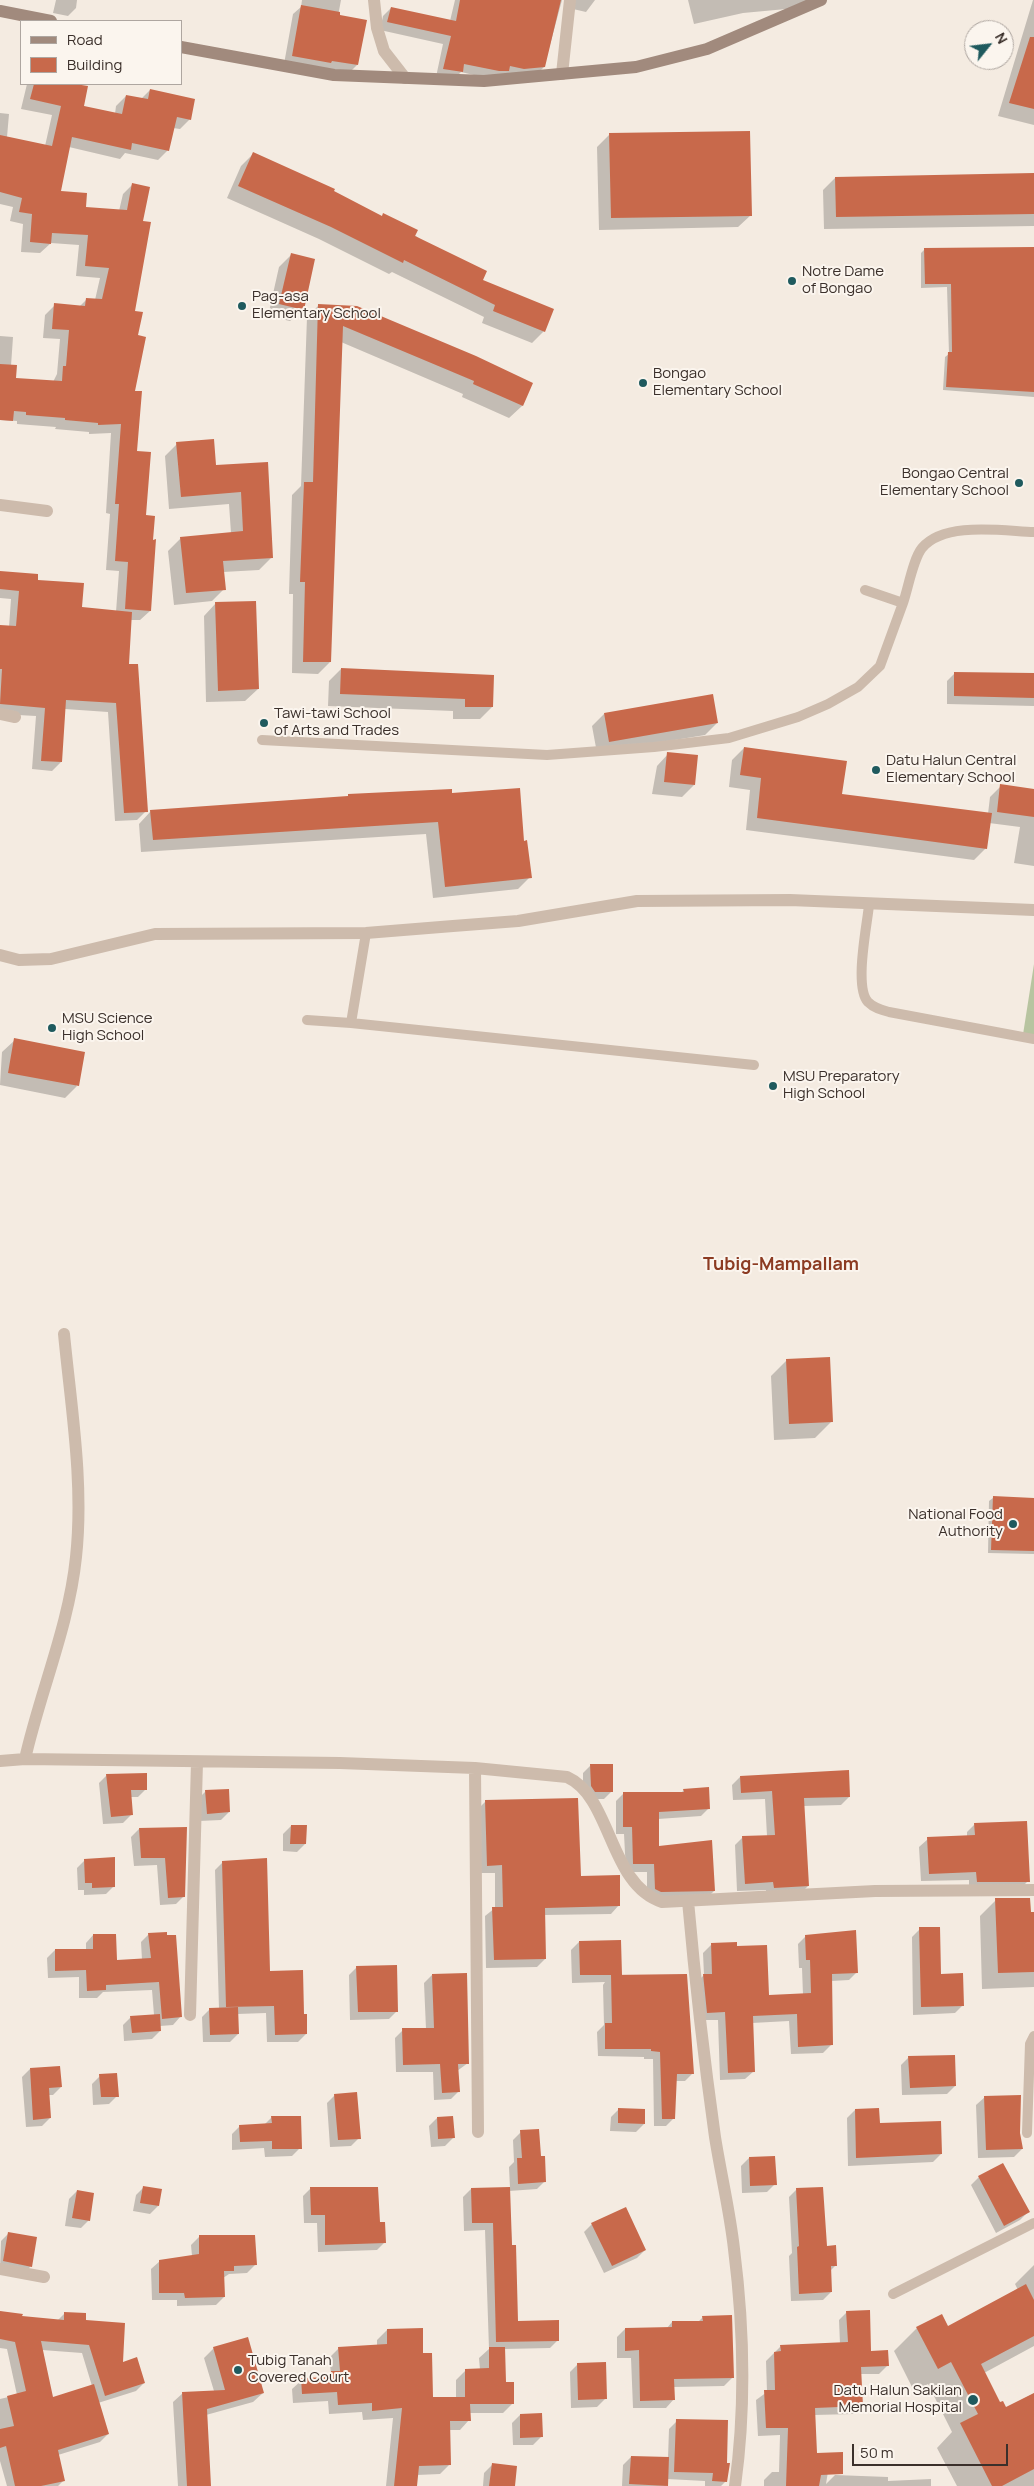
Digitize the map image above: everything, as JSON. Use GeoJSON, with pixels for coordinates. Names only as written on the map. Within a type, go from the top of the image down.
{"type":"FeatureCollection","features":[{"type":"Feature","properties":{"kind":"main road"},"geometry":{"type":"LineString","coordinates":[[182,47],[334,75],[484,81],[636,67],[707,49],[821,0]]}},
{"type":"Feature","properties":{"kind":"main road"},"geometry":{"type":"LineString","coordinates":[[0,11],[46,20]]}},
{"type":"Feature","properties":{"kind":"street"},"geometry":{"type":"LineString","coordinates":[[374,0],[377,28],[384,52],[405,78]]}},
{"type":"Feature","properties":{"kind":"street"},"geometry":{"type":"LineString","coordinates":[[562,74],[570,0]]}},
{"type":"Feature","properties":{"kind":"street"},"geometry":{"type":"LineString","coordinates":[[0,505],[47,511]]}},
{"type":"Feature","properties":{"kind":"street"},"geometry":{"type":"LineString","coordinates":[[0,714],[15,717]]}},
{"type":"Feature","properties":{"kind":"street"},"geometry":{"type":"LineString","coordinates":[[0,954],[19,960],[50,959],[155,934],[366,933],[518,920],[637,901],[790,900],[869,905],[962,905],[1034,910]]}},
{"type":"Feature","properties":{"kind":"street"},"geometry":{"type":"LineString","coordinates":[[25,1759],[68,1605],[76,1558],[78,1496],[64,1334]]}},
{"type":"Feature","properties":{"kind":"street"},"geometry":{"type":"LineString","coordinates":[[0,1761],[25,1759],[323,1763],[475,1768],[567,1777],[575,1780],[594,1806],[631,1879],[640,1891],[649,1898],[662,1902],[875,1891],[1034,1890]]}},
{"type":"Feature","properties":{"kind":"street"},"geometry":{"type":"LineString","coordinates":[[190,2015],[197,1762]]}},
{"type":"Feature","properties":{"kind":"street"},"geometry":{"type":"LineString","coordinates":[[475,1768],[478,2132]]}},
{"type":"Feature","properties":{"kind":"street"},"geometry":{"type":"LineString","coordinates":[[688,1901],[696,1995],[715,2139],[734,2248],[742,2332],[742,2440],[735,2486]]}},
{"type":"Feature","properties":{"kind":"street"},"geometry":{"type":"LineString","coordinates":[[0,2269],[44,2277]]}},
{"type":"Feature","properties":{"kind":"lane"},"geometry":{"type":"LineString","coordinates":[[262,740],[547,755],[654,747],[728,738],[798,717],[828,704],[858,687],[880,666],[921,548],[944,533],[972,530],[1034,532]]}},
{"type":"Feature","properties":{"kind":"lane"},"geometry":{"type":"LineString","coordinates":[[865,590],[903,603]]}},
{"type":"Feature","properties":{"kind":"lane"},"geometry":{"type":"LineString","coordinates":[[869,905],[861,977],[863,993],[867,1001],[876,1008],[889,1012],[1034,1039]]}},
{"type":"Feature","properties":{"kind":"lane"},"geometry":{"type":"LineString","coordinates":[[351,1022],[366,933]]}},
{"type":"Feature","properties":{"kind":"lane"},"geometry":{"type":"LineString","coordinates":[[307,1020],[351,1022],[754,1065]]}},
{"type":"Feature","properties":{"kind":"lane"},"geometry":{"type":"LineString","coordinates":[[1027,2133],[1030,2044],[1034,2036]]}},
{"type":"Feature","properties":{"kind":"lane"},"geometry":{"type":"LineString","coordinates":[[893,2294],[1034,2223]]}},
{"type":"Feature","properties":{"kind":"green space"},"geometry":{"type":"Polygon","coordinates":[[[1034,964],[1034,1043],[1022,1041],[1034,964]]]}},
{"type":"Feature","properties":{"kind":"building"},"geometry":{"type":"Polygon","coordinates":[[[460,0],[561,0],[545,67],[524,69],[510,66],[509,71],[499,71],[464,64],[463,72],[443,69],[451,36],[387,22],[391,7],[456,21],[460,0]]]}},
{"type":"Feature","properties":{"kind":"building"},"geometry":{"type":"Polygon","coordinates":[[[301,5],[340,12],[340,15],[367,20],[358,65],[332,61],[331,63],[292,56],[301,5]]]}},
{"type":"Feature","properties":{"kind":"building"},"geometry":{"type":"Polygon","coordinates":[[[1030,37],[1034,37],[1034,109],[1009,103],[1030,37]]]}},
{"type":"Feature","properties":{"kind":"building"},"geometry":{"type":"Polygon","coordinates":[[[34,85],[88,86],[84,106],[122,114],[126,95],[148,99],[150,89],[195,99],[191,120],[177,117],[169,151],[132,143],[131,150],[72,137],[61,191],[87,193],[86,207],[127,210],[132,183],[150,187],[143,221],[151,222],[135,311],[143,312],[138,335],[146,337],[135,391],[142,391],[137,451],[151,452],[146,515],[155,516],[153,540],[156,539],[151,611],[125,609],[128,562],[115,561],[119,504],[115,504],[121,424],[98,425],[98,423],[65,420],[65,418],[26,415],[26,412],[14,411],[13,421],[0,420],[0,364],[17,365],[16,378],[62,381],[63,366],[66,366],[69,330],[52,329],[54,303],[85,306],[86,298],[102,299],[109,268],[85,266],[88,235],[52,233],[51,244],[30,242],[32,214],[19,212],[22,198],[0,192],[0,135],[52,146],[61,106],[30,99],[34,85]]]}},
{"type":"Feature","properties":{"kind":"building"},"geometry":{"type":"Polygon","coordinates":[[[750,131],[752,216],[611,218],[609,133],[750,131]]]}},
{"type":"Feature","properties":{"kind":"building"},"geometry":{"type":"Polygon","coordinates":[[[253,152],[335,189],[334,191],[382,216],[383,213],[418,230],[415,236],[487,271],[483,280],[554,309],[545,332],[493,311],[495,305],[404,260],[403,263],[331,227],[238,186],[253,152]]]}},
{"type":"Feature","properties":{"kind":"building"},"geometry":{"type":"Polygon","coordinates":[[[1034,173],[1034,214],[836,217],[835,177],[1034,173]]]}},
{"type":"Feature","properties":{"kind":"building"},"geometry":{"type":"Polygon","coordinates":[[[1034,247],[1034,392],[946,387],[948,352],[952,352],[951,284],[925,284],[924,248],[1034,247]]]}},
{"type":"Feature","properties":{"kind":"building"},"geometry":{"type":"Polygon","coordinates":[[[291,253],[315,259],[304,310],[279,304],[291,253]]]}},
{"type":"Feature","properties":{"kind":"building"},"geometry":{"type":"Polygon","coordinates":[[[318,304],[357,306],[476,356],[533,383],[523,406],[473,384],[474,381],[343,326],[331,662],[303,662],[305,582],[300,582],[304,482],[313,482],[318,304]]]}},
{"type":"Feature","properties":{"kind":"building"},"geometry":{"type":"Polygon","coordinates":[[[214,439],[216,465],[268,462],[273,558],[223,561],[226,590],[186,593],[180,537],[243,531],[241,492],[181,497],[176,442],[214,439]]]}},
{"type":"Feature","properties":{"kind":"building"},"geometry":{"type":"Polygon","coordinates":[[[0,571],[38,574],[38,580],[84,583],[82,607],[132,612],[129,664],[138,664],[148,812],[124,813],[116,703],[66,700],[62,762],[41,761],[45,708],[0,704],[2,669],[0,669],[0,625],[16,626],[19,591],[0,589],[0,571]]]}},
{"type":"Feature","properties":{"kind":"building"},"geometry":{"type":"Polygon","coordinates":[[[256,601],[259,689],[218,691],[215,602],[256,601]]]}},
{"type":"Feature","properties":{"kind":"building"},"geometry":{"type":"Polygon","coordinates":[[[341,668],[494,675],[493,707],[465,707],[465,699],[340,694],[341,668]]]}},
{"type":"Feature","properties":{"kind":"building"},"geometry":{"type":"Polygon","coordinates":[[[954,672],[1034,673],[1034,698],[954,696],[954,672]]]}},
{"type":"Feature","properties":{"kind":"building"},"geometry":{"type":"Polygon","coordinates":[[[713,694],[718,723],[609,742],[604,713],[713,694]]]}},
{"type":"Feature","properties":{"kind":"building"},"geometry":{"type":"Polygon","coordinates":[[[744,747],[847,761],[842,794],[992,813],[987,849],[757,818],[761,778],[740,775],[744,747]]]}},
{"type":"Feature","properties":{"kind":"building"},"geometry":{"type":"Polygon","coordinates":[[[667,752],[698,755],[695,785],[664,782],[667,752]]]}},
{"type":"Feature","properties":{"kind":"building"},"geometry":{"type":"Polygon","coordinates":[[[1000,784],[1034,789],[1034,817],[997,812],[1000,784]]]}},
{"type":"Feature","properties":{"kind":"building"},"geometry":{"type":"Polygon","coordinates":[[[520,788],[524,841],[527,840],[532,878],[445,887],[438,822],[153,840],[150,810],[348,796],[348,794],[452,789],[452,793],[520,788]]]}},
{"type":"Feature","properties":{"kind":"building"},"geometry":{"type":"Polygon","coordinates":[[[14,1038],[85,1052],[79,1086],[8,1073],[14,1038]]]}},
{"type":"Feature","properties":{"kind":"building"},"geometry":{"type":"Polygon","coordinates":[[[830,1357],[833,1422],[789,1424],[786,1359],[830,1357]]]}},
{"type":"Feature","properties":{"kind":"building","name":"National Food Authority"},"geometry":{"type":"Polygon","coordinates":[[[993,1496],[1034,1498],[1034,1551],[991,1550],[993,1496]]]}},
{"type":"Feature","properties":{"kind":"building"},"geometry":{"type":"Polygon","coordinates":[[[590,1764],[613,1764],[613,1792],[595,1792],[591,1786],[590,1764]]]}},
{"type":"Feature","properties":{"kind":"building"},"geometry":{"type":"Polygon","coordinates":[[[849,1770],[850,1797],[804,1798],[809,1886],[774,1888],[773,1882],[745,1884],[742,1836],[775,1835],[772,1791],[741,1793],[740,1776],[849,1770]]]}},
{"type":"Feature","properties":{"kind":"building"},"geometry":{"type":"Polygon","coordinates":[[[147,1773],[147,1790],[131,1790],[133,1815],[111,1817],[106,1774],[147,1773]]]}},
{"type":"Feature","properties":{"kind":"building"},"geometry":{"type":"Polygon","coordinates":[[[709,1787],[710,1809],[659,1812],[659,1846],[712,1840],[715,1891],[661,1892],[655,1889],[654,1864],[633,1864],[632,1827],[623,1827],[623,1792],[684,1792],[683,1789],[709,1787]]]}},
{"type":"Feature","properties":{"kind":"building"},"geometry":{"type":"Polygon","coordinates":[[[229,1789],[230,1812],[207,1814],[205,1790],[229,1789]]]}},
{"type":"Feature","properties":{"kind":"building"},"geometry":{"type":"Polygon","coordinates":[[[578,1798],[581,1876],[620,1875],[620,1906],[545,1908],[546,1959],[494,1960],[492,1907],[503,1907],[502,1865],[487,1866],[485,1800],[578,1798]]]}},
{"type":"Feature","properties":{"kind":"building"},"geometry":{"type":"Polygon","coordinates":[[[1027,1821],[1030,1882],[977,1882],[976,1872],[929,1874],[927,1837],[975,1835],[974,1823],[1027,1821]]]}},
{"type":"Feature","properties":{"kind":"building"},"geometry":{"type":"Polygon","coordinates":[[[291,1825],[307,1825],[306,1844],[290,1844],[291,1825]]]}},
{"type":"Feature","properties":{"kind":"building"},"geometry":{"type":"Polygon","coordinates":[[[187,1827],[185,1897],[168,1898],[165,1858],[141,1858],[139,1828],[187,1827]]]}},
{"type":"Feature","properties":{"kind":"building"},"geometry":{"type":"Polygon","coordinates":[[[115,1857],[115,1887],[92,1888],[92,1883],[85,1883],[84,1859],[115,1857]]]}},
{"type":"Feature","properties":{"kind":"building"},"geometry":{"type":"Polygon","coordinates":[[[267,1858],[270,1971],[303,1970],[304,2014],[307,2014],[307,2034],[275,2035],[274,2006],[226,2007],[222,1861],[267,1858]]]}},
{"type":"Feature","properties":{"kind":"building"},"geometry":{"type":"Polygon","coordinates":[[[995,1898],[1030,1898],[1031,1912],[1034,1912],[1034,1972],[998,1973],[995,1898]]]}},
{"type":"Feature","properties":{"kind":"building"},"geometry":{"type":"Polygon","coordinates":[[[919,1927],[940,1927],[941,1974],[963,1973],[964,2006],[921,2007],[919,1927]]]}},
{"type":"Feature","properties":{"kind":"building"},"geometry":{"type":"Polygon","coordinates":[[[856,1930],[858,1973],[832,1974],[833,2045],[798,2047],[797,2014],[753,2016],[755,2072],[728,2073],[725,2012],[707,2013],[703,1974],[712,1974],[711,1943],[737,1942],[737,1946],[767,1945],[769,1995],[811,1993],[810,1960],[806,1960],[805,1935],[856,1930]]]}},
{"type":"Feature","properties":{"kind":"building"},"geometry":{"type":"Polygon","coordinates":[[[167,1932],[167,1935],[176,1935],[182,2017],[162,2019],[159,1982],[106,1985],[106,1990],[87,1991],[86,1970],[55,1971],[55,1949],[93,1949],[93,1934],[116,1934],[117,1960],[151,1958],[148,1933],[167,1932]]]}},
{"type":"Feature","properties":{"kind":"building"},"geometry":{"type":"Polygon","coordinates":[[[621,1940],[622,1975],[580,1975],[579,1941],[621,1940]]]}},
{"type":"Feature","properties":{"kind":"building"},"geometry":{"type":"Polygon","coordinates":[[[397,1965],[398,2012],[358,2012],[356,1966],[397,1965]]]}},
{"type":"Feature","properties":{"kind":"building"},"geometry":{"type":"Polygon","coordinates":[[[467,1973],[469,2064],[458,2064],[460,2092],[442,2093],[440,2064],[403,2065],[402,2028],[434,2028],[432,1974],[467,1973]]]}},
{"type":"Feature","properties":{"kind":"building"},"geometry":{"type":"Polygon","coordinates":[[[687,1974],[694,2074],[677,2074],[675,2119],[662,2119],[660,2052],[651,2051],[651,2049],[605,2049],[605,2023],[612,2023],[611,1975],[687,1974]]]}},
{"type":"Feature","properties":{"kind":"building"},"geometry":{"type":"Polygon","coordinates":[[[238,2007],[239,2034],[210,2035],[209,2008],[238,2007]]]}},
{"type":"Feature","properties":{"kind":"building"},"geometry":{"type":"Polygon","coordinates":[[[160,2014],[161,2031],[132,2033],[130,2016],[160,2014]]]}},
{"type":"Feature","properties":{"kind":"building"},"geometry":{"type":"Polygon","coordinates":[[[955,2055],[956,2086],[910,2088],[908,2056],[955,2055]]]}},
{"type":"Feature","properties":{"kind":"building"},"geometry":{"type":"Polygon","coordinates":[[[60,2066],[62,2087],[49,2088],[51,2118],[33,2120],[30,2068],[60,2066]]]}},
{"type":"Feature","properties":{"kind":"building"},"geometry":{"type":"Polygon","coordinates":[[[117,2073],[119,2097],[101,2097],[99,2074],[117,2073]]]}},
{"type":"Feature","properties":{"kind":"building"},"geometry":{"type":"Polygon","coordinates":[[[357,2092],[361,2139],[338,2140],[334,2094],[357,2092]]]}},
{"type":"Feature","properties":{"kind":"building"},"geometry":{"type":"Polygon","coordinates":[[[1021,2095],[1020,2133],[1023,2149],[986,2150],[984,2096],[1021,2095]]]}},
{"type":"Feature","properties":{"kind":"building"},"geometry":{"type":"Polygon","coordinates":[[[618,2108],[645,2109],[645,2124],[618,2123],[618,2108]]]}},
{"type":"Feature","properties":{"kind":"building"},"geometry":{"type":"Polygon","coordinates":[[[879,2108],[880,2123],[941,2121],[942,2154],[856,2158],[855,2109],[879,2108]]]}},
{"type":"Feature","properties":{"kind":"building"},"geometry":{"type":"Polygon","coordinates":[[[271,2116],[301,2116],[302,2149],[272,2149],[272,2141],[240,2142],[239,2125],[272,2123],[271,2116]]]}},
{"type":"Feature","properties":{"kind":"building"},"geometry":{"type":"Polygon","coordinates":[[[453,2116],[455,2138],[438,2139],[437,2117],[453,2116]]]}},
{"type":"Feature","properties":{"kind":"building"},"geometry":{"type":"Polygon","coordinates":[[[539,2129],[541,2156],[545,2156],[546,2182],[518,2184],[517,2158],[522,2158],[520,2130],[539,2129]]]}},
{"type":"Feature","properties":{"kind":"building"},"geometry":{"type":"Polygon","coordinates":[[[775,2156],[777,2185],[750,2186],[749,2157],[775,2156]]]}},
{"type":"Feature","properties":{"kind":"building"},"geometry":{"type":"Polygon","coordinates":[[[1003,2163],[1030,2212],[1004,2226],[978,2176],[1003,2163]]]}},
{"type":"Feature","properties":{"kind":"building"},"geometry":{"type":"Polygon","coordinates":[[[143,2186],[162,2189],[159,2206],[140,2203],[143,2186]]]}},
{"type":"Feature","properties":{"kind":"building"},"geometry":{"type":"Polygon","coordinates":[[[310,2187],[378,2187],[380,2222],[385,2222],[386,2243],[325,2245],[325,2215],[311,2215],[310,2187]]]}},
{"type":"Feature","properties":{"kind":"building"},"geometry":{"type":"Polygon","coordinates":[[[510,2187],[512,2245],[516,2245],[518,2321],[559,2320],[559,2341],[496,2342],[493,2223],[472,2223],[471,2188],[510,2187]]]}},
{"type":"Feature","properties":{"kind":"building"},"geometry":{"type":"Polygon","coordinates":[[[823,2187],[827,2246],[836,2245],[837,2266],[831,2266],[832,2292],[799,2294],[796,2188],[823,2187]]]}},
{"type":"Feature","properties":{"kind":"building"},"geometry":{"type":"Polygon","coordinates":[[[77,2190],[94,2193],[90,2221],[72,2218],[77,2190]]]}},
{"type":"Feature","properties":{"kind":"building"},"geometry":{"type":"Polygon","coordinates":[[[626,2207],[646,2250],[612,2266],[591,2223],[626,2207]]]}},
{"type":"Feature","properties":{"kind":"building"},"geometry":{"type":"Polygon","coordinates":[[[8,2232],[37,2237],[32,2267],[3,2261],[8,2232]]]}},
{"type":"Feature","properties":{"kind":"building"},"geometry":{"type":"Polygon","coordinates":[[[199,2235],[255,2235],[257,2265],[234,2266],[234,2271],[224,2271],[225,2297],[185,2298],[184,2293],[159,2293],[159,2260],[199,2254],[199,2235]]]}},
{"type":"Feature","properties":{"kind":"building"},"geometry":{"type":"Polygon","coordinates":[[[1026,2284],[1034,2300],[1034,2336],[981,2364],[1000,2402],[1003,2401],[1006,2407],[1034,2393],[1034,2469],[1002,2486],[992,2486],[960,2423],[978,2414],[951,2362],[938,2369],[916,2327],[942,2314],[948,2326],[1026,2284]]]}},
{"type":"Feature","properties":{"kind":"building"},"geometry":{"type":"Polygon","coordinates":[[[870,2310],[871,2351],[888,2350],[889,2366],[861,2367],[863,2406],[815,2408],[817,2453],[843,2452],[843,2474],[821,2475],[819,2486],[786,2486],[788,2428],[766,2428],[764,2390],[775,2390],[774,2352],[781,2351],[780,2345],[848,2342],[846,2311],[870,2310]]]}},
{"type":"Feature","properties":{"kind":"building"},"geometry":{"type":"Polygon","coordinates":[[[0,2311],[23,2314],[22,2316],[64,2320],[64,2312],[86,2313],[86,2320],[125,2323],[123,2362],[137,2357],[145,2383],[105,2396],[89,2345],[41,2341],[53,2397],[94,2384],[109,2434],[58,2450],[65,2481],[41,2486],[15,2486],[6,2446],[0,2448],[0,2429],[14,2426],[7,2396],[26,2391],[15,2342],[0,2339],[0,2311]]]}},
{"type":"Feature","properties":{"kind":"building"},"geometry":{"type":"Polygon","coordinates":[[[732,2315],[734,2378],[674,2379],[675,2400],[640,2401],[639,2350],[625,2351],[625,2328],[672,2327],[672,2321],[703,2321],[702,2316],[732,2315]]]}},
{"type":"Feature","properties":{"kind":"building"},"geometry":{"type":"Polygon","coordinates":[[[423,2328],[423,2353],[432,2353],[433,2397],[465,2397],[465,2369],[489,2368],[489,2347],[505,2347],[506,2382],[514,2382],[514,2404],[470,2404],[471,2421],[450,2421],[451,2465],[419,2466],[417,2486],[394,2486],[402,2408],[372,2411],[372,2403],[338,2405],[337,2392],[302,2394],[301,2378],[331,2377],[331,2371],[340,2371],[338,2347],[387,2344],[387,2329],[423,2328]]]}},
{"type":"Feature","properties":{"kind":"building"},"geometry":{"type":"Polygon","coordinates":[[[248,2337],[264,2393],[207,2409],[211,2486],[187,2486],[182,2392],[225,2390],[213,2347],[248,2337]]]}},
{"type":"Feature","properties":{"kind":"building"},"geometry":{"type":"Polygon","coordinates":[[[606,2362],[607,2399],[578,2400],[577,2363],[606,2362]]]}},
{"type":"Feature","properties":{"kind":"building"},"geometry":{"type":"Polygon","coordinates":[[[542,2413],[543,2437],[520,2438],[520,2414],[542,2413]]]}},
{"type":"Feature","properties":{"kind":"building"},"geometry":{"type":"Polygon","coordinates":[[[676,2419],[728,2420],[727,2463],[730,2463],[727,2482],[712,2481],[713,2473],[674,2472],[676,2419]]]}},
{"type":"Feature","properties":{"kind":"building"},"geometry":{"type":"Polygon","coordinates":[[[631,2456],[669,2457],[668,2486],[629,2484],[631,2456]]]}},
{"type":"Feature","properties":{"kind":"building"},"geometry":{"type":"Polygon","coordinates":[[[492,2463],[517,2466],[515,2486],[489,2486],[492,2463]]]}},
{"type":"Feature","properties":{"kind":"place","name":"Notre Dame of Bongao"},"geometry":{"type":"Point","coordinates":[792,281]}},
{"type":"Feature","properties":{"kind":"place","name":"Pag-asa Elementary School"},"geometry":{"type":"Point","coordinates":[242,306]}},
{"type":"Feature","properties":{"kind":"place","name":"Bongao Elementary School"},"geometry":{"type":"Point","coordinates":[643,383]}},
{"type":"Feature","properties":{"kind":"place","name":"Bongao Central Elementary School"},"geometry":{"type":"Point","coordinates":[1019,483]}},
{"type":"Feature","properties":{"kind":"place","name":"Tawi-tawi School of Arts and Trades"},"geometry":{"type":"Point","coordinates":[264,723]}},
{"type":"Feature","properties":{"kind":"place","name":"Datu Halun Central Elementary School"},"geometry":{"type":"Point","coordinates":[876,770]}},
{"type":"Feature","properties":{"kind":"place","name":"MSU Science High School"},"geometry":{"type":"Point","coordinates":[52,1028]}},
{"type":"Feature","properties":{"kind":"place","name":"MSU Preparatory High School"},"geometry":{"type":"Point","coordinates":[773,1086]}},
{"type":"Feature","properties":{"kind":"place","name":"National Food Authority"},"geometry":{"type":"Point","coordinates":[1013,1524]}},
{"type":"Feature","properties":{"kind":"place","name":"Tubig Tanah Covered Court"},"geometry":{"type":"Point","coordinates":[238,2370]}},
{"type":"Feature","properties":{"kind":"place","name":"Datu Halun Sakilan Memorial Hospital"},"geometry":{"type":"Point","coordinates":[973,2400]}},
{"type":"Feature","properties":{"kind":"district","name":"Tubig-Mampallam"},"geometry":{"type":"Point","coordinates":[781,1265]}}]}
